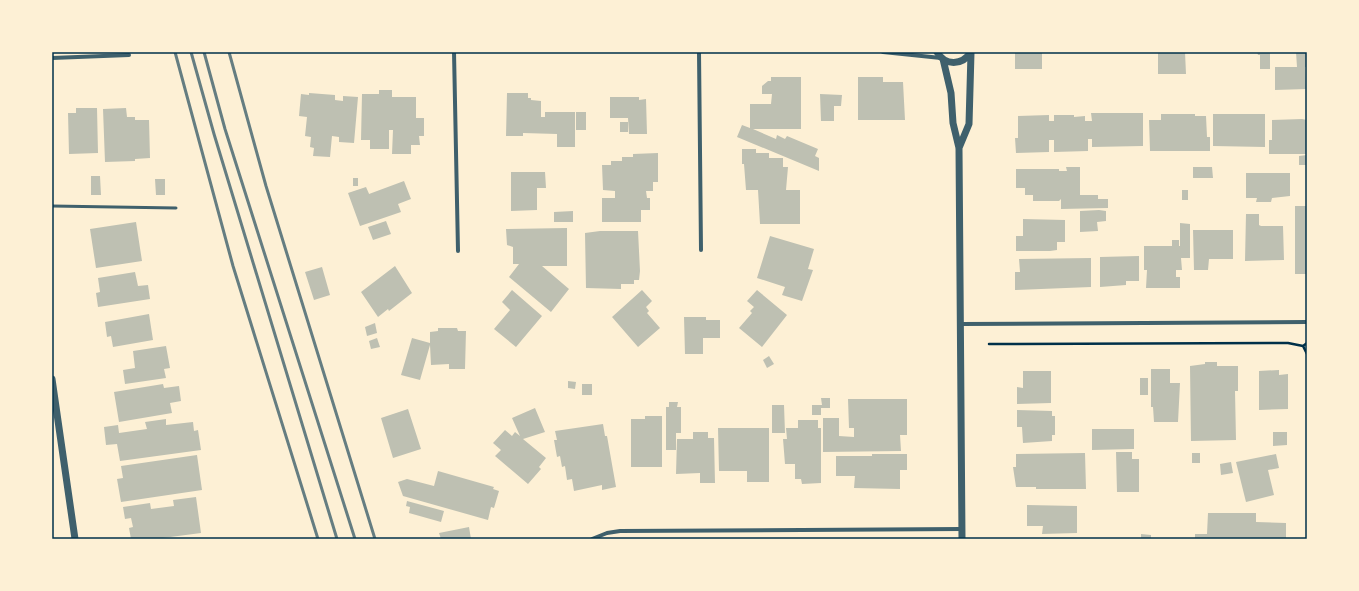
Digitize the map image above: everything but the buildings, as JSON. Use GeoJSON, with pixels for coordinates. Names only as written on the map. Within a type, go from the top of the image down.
{"type":"FeatureCollection","features":[{"type":"Feature","properties":{"kind":"street"},"geometry":{"type":"LineString","coordinates":[[454,52],[458,251]]}},
{"type":"Feature","properties":{"kind":"street"},"geometry":{"type":"LineString","coordinates":[[699,52],[701,250]]}},
{"type":"Feature","properties":{"kind":"street"},"geometry":{"type":"LineString","coordinates":[[883,52],[940,56],[952,63],[964,60],[971,52]]}},
{"type":"Feature","properties":{"kind":"street"},"geometry":{"type":"LineString","coordinates":[[959,148],[969,124],[971,52]]}},
{"type":"Feature","properties":{"kind":"street"},"geometry":{"type":"LineString","coordinates":[[52,58],[129,55]]}},
{"type":"Feature","properties":{"kind":"street"},"geometry":{"type":"LineString","coordinates":[[940,56],[951,93],[953,123],[959,148],[962,539]]}},
{"type":"Feature","properties":{"kind":"street"},"geometry":{"type":"LineString","coordinates":[[961,324],[1307,322]]}},
{"type":"Feature","properties":{"kind":"street"},"geometry":{"type":"LineString","coordinates":[[52,379],[75,539]]}},
{"type":"Feature","properties":{"kind":"street"},"geometry":{"type":"LineString","coordinates":[[592,539],[607,533],[620,531],[962,529]]}},
{"type":"Feature","properties":{"kind":"lane"},"geometry":{"type":"LineString","coordinates":[[52,206],[176,208]]}},
{"type":"Feature","properties":{"kind":"path"},"geometry":{"type":"LineString","coordinates":[[989,344],[1288,343],[1303,346],[1307,343]]}},
{"type":"Feature","properties":{"kind":"path"},"geometry":{"type":"LineString","coordinates":[[1303,346],[1307,354]]}},
{"type":"Feature","properties":{"kind":"railway"},"geometry":{"type":"LineString","coordinates":[[175,52],[233,266],[318,539]]}},
{"type":"Feature","properties":{"kind":"railway"},"geometry":{"type":"LineString","coordinates":[[191,52],[214,134],[337,539]]}},
{"type":"Feature","properties":{"kind":"railway"},"geometry":{"type":"LineString","coordinates":[[204,52],[225,129],[355,539]]}},
{"type":"Feature","properties":{"kind":"railway"},"geometry":{"type":"LineString","coordinates":[[229,52],[266,186],[375,539]]}}]}
